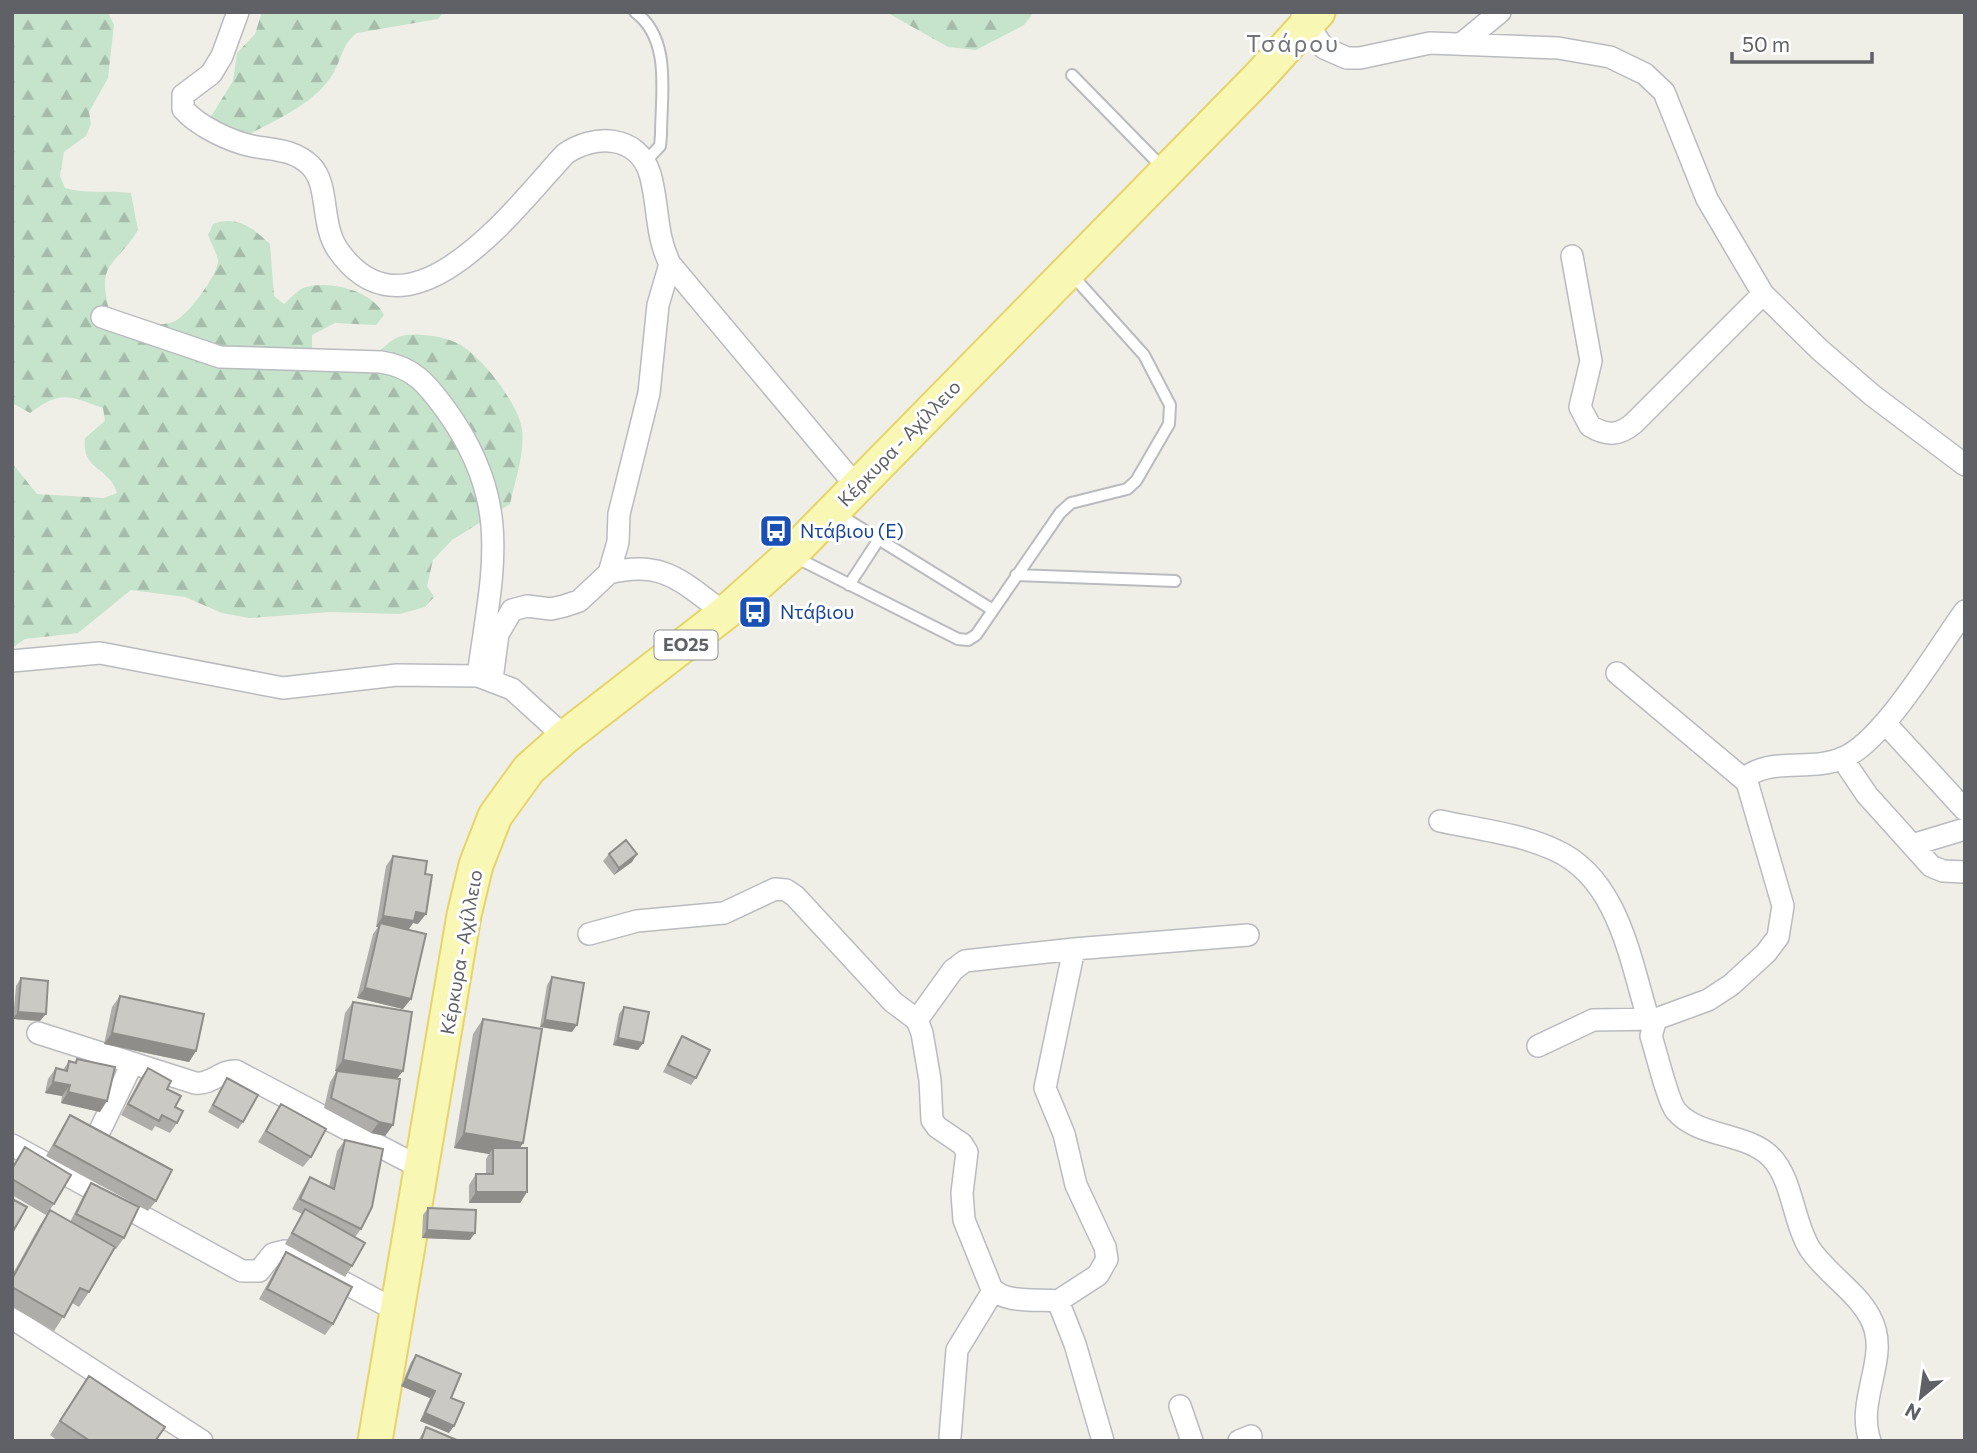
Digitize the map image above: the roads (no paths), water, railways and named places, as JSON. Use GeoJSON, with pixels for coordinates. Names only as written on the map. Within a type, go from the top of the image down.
{"type":"FeatureCollection","features":[{"type":"Feature","properties":{"kind":"main road","name":"Κέρκυρα - Αχίλλειο"},"geometry":{"type":"LineString","coordinates":[[375,1441],[464,915],[476,865],[495,816],[511,791],[565,737],[725,613],[790,555],[1166,171],[1308,17]]}},
{"type":"Feature","properties":{"kind":"street"},"geometry":{"type":"LineString","coordinates":[[238,12],[222,56],[211,74],[183,95],[183,108],[226,138],[250,146],[291,153],[311,166],[322,186],[331,239],[351,265],[366,278],[384,285],[409,285],[430,279],[468,254],[492,233],[565,154],[579,144],[600,139],[625,145],[645,163],[650,174],[661,246],[670,264],[857,487]]}},
{"type":"Feature","properties":{"kind":"street"},"geometry":{"type":"LineString","coordinates":[[1461,44],[1500,12]]}},
{"type":"Feature","properties":{"kind":"street"},"geometry":{"type":"LineString","coordinates":[[1308,17],[1324,48],[1347,58],[1360,58],[1430,43],[1584,51],[1621,60],[1651,78],[1666,96],[1707,199],[1763,294],[1851,377],[1926,439],[1965,465]]}},
{"type":"Feature","properties":{"kind":"street"},"geometry":{"type":"LineString","coordinates":[[1572,256],[1591,360],[1580,407],[1590,426],[1612,435],[1625,431],[1634,423],[1763,294]]}},
{"type":"Feature","properties":{"kind":"street"},"geometry":{"type":"LineString","coordinates":[[609,573],[618,542],[619,514],[649,393],[658,305],[670,264]]}},
{"type":"Feature","properties":{"kind":"street"},"geometry":{"type":"LineString","coordinates":[[102,317],[220,357],[381,362],[398,365],[422,379],[461,431],[480,471],[493,514],[495,543],[485,677]]}},
{"type":"Feature","properties":{"kind":"street"},"geometry":{"type":"LineString","coordinates":[[485,677],[499,634],[512,610],[527,606],[551,609],[579,601],[609,573],[634,567],[653,568],[683,584],[725,613]]}},
{"type":"Feature","properties":{"kind":"street"},"geometry":{"type":"LineString","coordinates":[[1538,1046],[1593,1020],[1652,1019],[1708,1000],[1731,985],[1766,953],[1778,937],[1783,906],[1747,782],[1749,775],[1762,767],[1826,763],[1858,750],[1885,723],[1965,611]]}},
{"type":"Feature","properties":{"kind":"street"},"geometry":{"type":"LineString","coordinates":[[12,661],[100,653],[284,688],[397,675],[485,677],[532,704],[565,737]]}},
{"type":"Feature","properties":{"kind":"street"},"geometry":{"type":"LineString","coordinates":[[1617,673],[1747,782]]}},
{"type":"Feature","properties":{"kind":"street"},"geometry":{"type":"LineString","coordinates":[[1885,723],[1965,810]]}},
{"type":"Feature","properties":{"kind":"street"},"geometry":{"type":"LineString","coordinates":[[1842,758],[1867,795],[1936,870],[1965,872]]}},
{"type":"Feature","properties":{"kind":"street"},"geometry":{"type":"LineString","coordinates":[[1440,821],[1553,849],[1584,867],[1602,887],[1652,1019],[1651,1036],[1674,1110],[1689,1121],[1757,1147],[1769,1156],[1779,1167],[1798,1225],[1811,1250],[1870,1317],[1879,1346],[1864,1409],[1865,1426],[1870,1441]]}},
{"type":"Feature","properties":{"kind":"street"},"geometry":{"type":"LineString","coordinates":[[1912,845],[1965,829]]}},
{"type":"Feature","properties":{"kind":"street"},"geometry":{"type":"LineString","coordinates":[[589,934],[637,921],[724,913],[769,891],[786,890],[796,896],[893,1002],[917,1020],[922,1033],[930,1080],[932,1120],[937,1127],[965,1148],[964,1220],[993,1291],[1005,1297],[1058,1301],[1098,1275],[1107,1259],[1105,1247],[1076,1185],[1065,1134],[1045,1088],[1074,949]]}},
{"type":"Feature","properties":{"kind":"street"},"geometry":{"type":"LineString","coordinates":[[917,1020],[953,970],[965,961],[1248,935]]}},
{"type":"Feature","properties":{"kind":"street"},"geometry":{"type":"LineString","coordinates":[[38,1033],[199,1084],[228,1071],[236,1071],[423,1169]]}},
{"type":"Feature","properties":{"kind":"street"},"geometry":{"type":"LineString","coordinates":[[101,1128],[132,1064]]}},
{"type":"Feature","properties":{"kind":"street"},"geometry":{"type":"LineString","coordinates":[[12,1146],[242,1272],[259,1271],[273,1254],[285,1251],[397,1311]]}},
{"type":"Feature","properties":{"kind":"street"},"geometry":{"type":"LineString","coordinates":[[950,1437],[957,1350],[993,1291]]}},
{"type":"Feature","properties":{"kind":"street"},"geometry":{"type":"LineString","coordinates":[[1058,1301],[1075,1344],[1102,1441]]}},
{"type":"Feature","properties":{"kind":"street"},"geometry":{"type":"LineString","coordinates":[[12,1318],[202,1441]]}},
{"type":"Feature","properties":{"kind":"street"},"geometry":{"type":"LineString","coordinates":[[1180,1406],[1192,1441]]}},
{"type":"Feature","properties":{"kind":"lane"},"geometry":{"type":"LineString","coordinates":[[635,12],[653,30],[660,58],[660,146],[645,163]]}},
{"type":"Feature","properties":{"kind":"lane"},"geometry":{"type":"LineString","coordinates":[[1072,75],[1166,171]]}},
{"type":"Feature","properties":{"kind":"lane"},"geometry":{"type":"LineString","coordinates":[[790,555],[962,641],[976,635],[1046,531],[1071,503],[1117,493],[1136,481],[1169,424],[1170,405],[1144,355],[1068,270]]}},
{"type":"Feature","properties":{"kind":"lane"},"geometry":{"type":"LineString","coordinates":[[833,511],[993,610]]}},
{"type":"Feature","properties":{"kind":"lane"},"geometry":{"type":"LineString","coordinates":[[849,585],[879,539]]}},
{"type":"Feature","properties":{"kind":"lane"},"geometry":{"type":"LineString","coordinates":[[1016,575],[1175,581]]}},
{"type":"Feature","properties":{"kind":"place","name":"Ντάβιου (E)"},"geometry":{"type":"Point","coordinates":[776,531]}},
{"type":"Feature","properties":{"kind":"place","name":"Ντάβιου"},"geometry":{"type":"Point","coordinates":[755,612]}},
{"type":"Feature","properties":{"kind":"district","name":"Τσάρου"},"geometry":{"type":"Point","coordinates":[1293,44]}}]}
